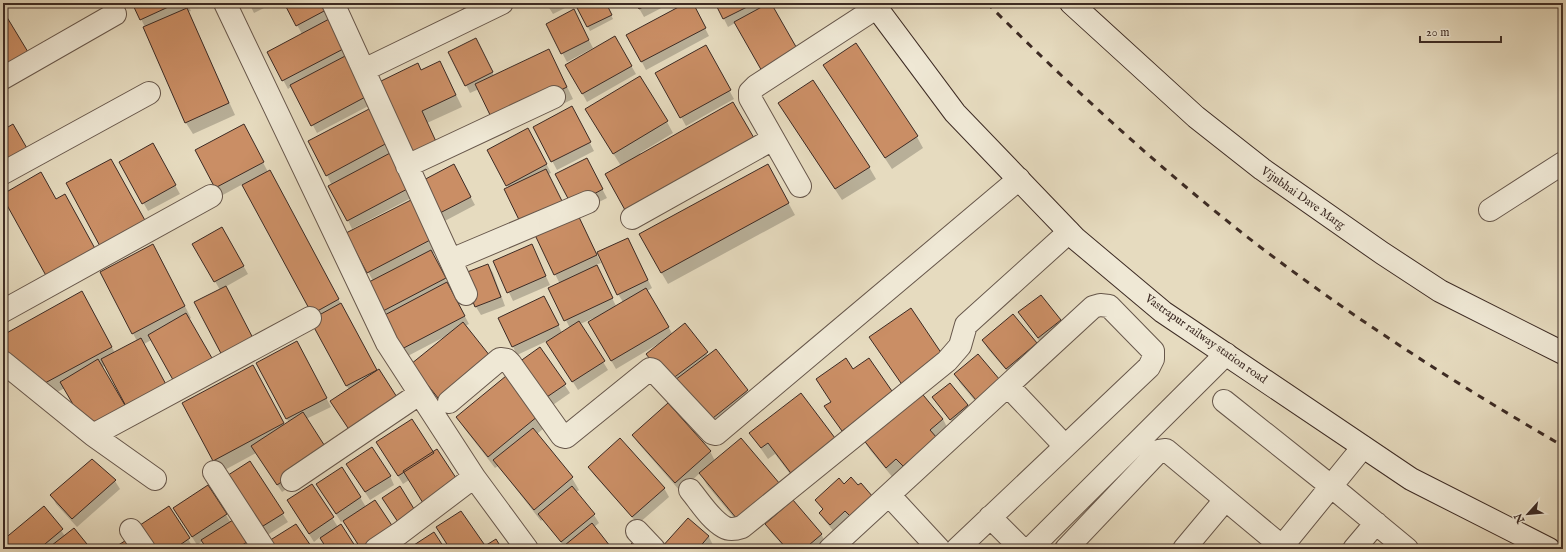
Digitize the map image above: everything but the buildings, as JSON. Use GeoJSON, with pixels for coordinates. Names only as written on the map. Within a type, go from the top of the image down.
{"type":"FeatureCollection","features":[{"type":"Feature","properties":{"kind":"street"},"geometry":{"type":"LineString","coordinates":[[225,3],[386,343],[474,476],[526,549]]}},
{"type":"Feature","properties":{"kind":"street"},"geometry":{"type":"LineString","coordinates":[[333,3],[466,294]]}},
{"type":"Feature","properties":{"kind":"street"},"geometry":{"type":"LineString","coordinates":[[364,70],[502,3]]}},
{"type":"Feature","properties":{"kind":"street","name":"Vijubhai Dave Marg"},"geometry":{"type":"LineString","coordinates":[[1071,3],[1190,112],[1262,169],[1382,253],[1440,291],[1563,352]]}},
{"type":"Feature","properties":{"kind":"street"},"geometry":{"type":"LineString","coordinates":[[800,186],[750,98],[750,92],[762,82],[874,6]]}},
{"type":"Feature","properties":{"kind":"street","name":"Vastrapur railway station road"},"geometry":{"type":"LineString","coordinates":[[874,6],[955,113],[1076,239],[1163,312],[1411,479],[1549,549]]}},
{"type":"Feature","properties":{"kind":"street"},"geometry":{"type":"LineString","coordinates":[[3,78],[115,14]]}},
{"type":"Feature","properties":{"kind":"street"},"geometry":{"type":"LineString","coordinates":[[3,173],[150,93]]}},
{"type":"Feature","properties":{"kind":"street"},"geometry":{"type":"LineString","coordinates":[[408,166],[554,97]]}},
{"type":"Feature","properties":{"kind":"street"},"geometry":{"type":"LineString","coordinates":[[632,218],[773,139]]}},
{"type":"Feature","properties":{"kind":"street"},"geometry":{"type":"LineString","coordinates":[[1490,210],[1563,163]]}},
{"type":"Feature","properties":{"kind":"street"},"geometry":{"type":"LineString","coordinates":[[449,402],[500,359],[504,359],[510,363],[562,436],[566,437],[650,369],[653,370],[712,433],[716,434],[1019,179]]}},
{"type":"Feature","properties":{"kind":"street"},"geometry":{"type":"LineString","coordinates":[[3,311],[211,196]]}},
{"type":"Feature","properties":{"kind":"street"},"geometry":{"type":"LineString","coordinates":[[451,260],[588,202]]}},
{"type":"Feature","properties":{"kind":"street"},"geometry":{"type":"LineString","coordinates":[[690,490],[713,519],[724,528],[734,529],[742,527],[947,361],[960,346],[966,325],[1069,232]]}},
{"type":"Feature","properties":{"kind":"street"},"geometry":{"type":"LineString","coordinates":[[830,549],[1093,307],[1100,305],[1109,306],[1152,352],[1153,359],[1149,367],[957,549]]}},
{"type":"Feature","properties":{"kind":"street"},"geometry":{"type":"LineString","coordinates":[[93,435],[310,318]]}},
{"type":"Feature","properties":{"kind":"street"},"geometry":{"type":"LineString","coordinates":[[1030,549],[1226,354]]}},
{"type":"Feature","properties":{"kind":"street"},"geometry":{"type":"LineString","coordinates":[[3,362],[93,435],[155,479]]}},
{"type":"Feature","properties":{"kind":"street"},"geometry":{"type":"LineString","coordinates":[[1008,386],[1065,446]]}},
{"type":"Feature","properties":{"kind":"street"},"geometry":{"type":"LineString","coordinates":[[292,480],[420,394]]}},
{"type":"Feature","properties":{"kind":"street"},"geometry":{"type":"LineString","coordinates":[[1224,401],[1407,549]]}},
{"type":"Feature","properties":{"kind":"street"},"geometry":{"type":"LineString","coordinates":[[1045,534],[1064,549],[1159,451],[1166,450],[1282,548],[1363,447]]}},
{"type":"Feature","properties":{"kind":"street"},"geometry":{"type":"LineString","coordinates":[[214,472],[264,549]]}},
{"type":"Feature","properties":{"kind":"street"},"geometry":{"type":"LineString","coordinates":[[376,549],[400,533],[474,476]]}},
{"type":"Feature","properties":{"kind":"street"},"geometry":{"type":"LineString","coordinates":[[889,495],[939,549]]}},
{"type":"Feature","properties":{"kind":"street"},"geometry":{"type":"LineString","coordinates":[[1184,549],[1225,500]]}},
{"type":"Feature","properties":{"kind":"street"},"geometry":{"type":"LineString","coordinates":[[990,517],[1022,549]]}},
{"type":"Feature","properties":{"kind":"street"},"geometry":{"type":"LineString","coordinates":[[1354,549],[1376,523]]}},
{"type":"Feature","properties":{"kind":"street"},"geometry":{"type":"LineString","coordinates":[[131,530],[144,549]]}},
{"type":"Feature","properties":{"kind":"street"},"geometry":{"type":"LineString","coordinates":[[637,531],[654,549]]}},
{"type":"Feature","properties":{"kind":"railway"},"geometry":{"type":"LineString","coordinates":[[987,3],[1051,66],[1117,127],[1185,186],[1255,243],[1329,298],[1367,324],[1484,399],[1563,446]]}}]}
